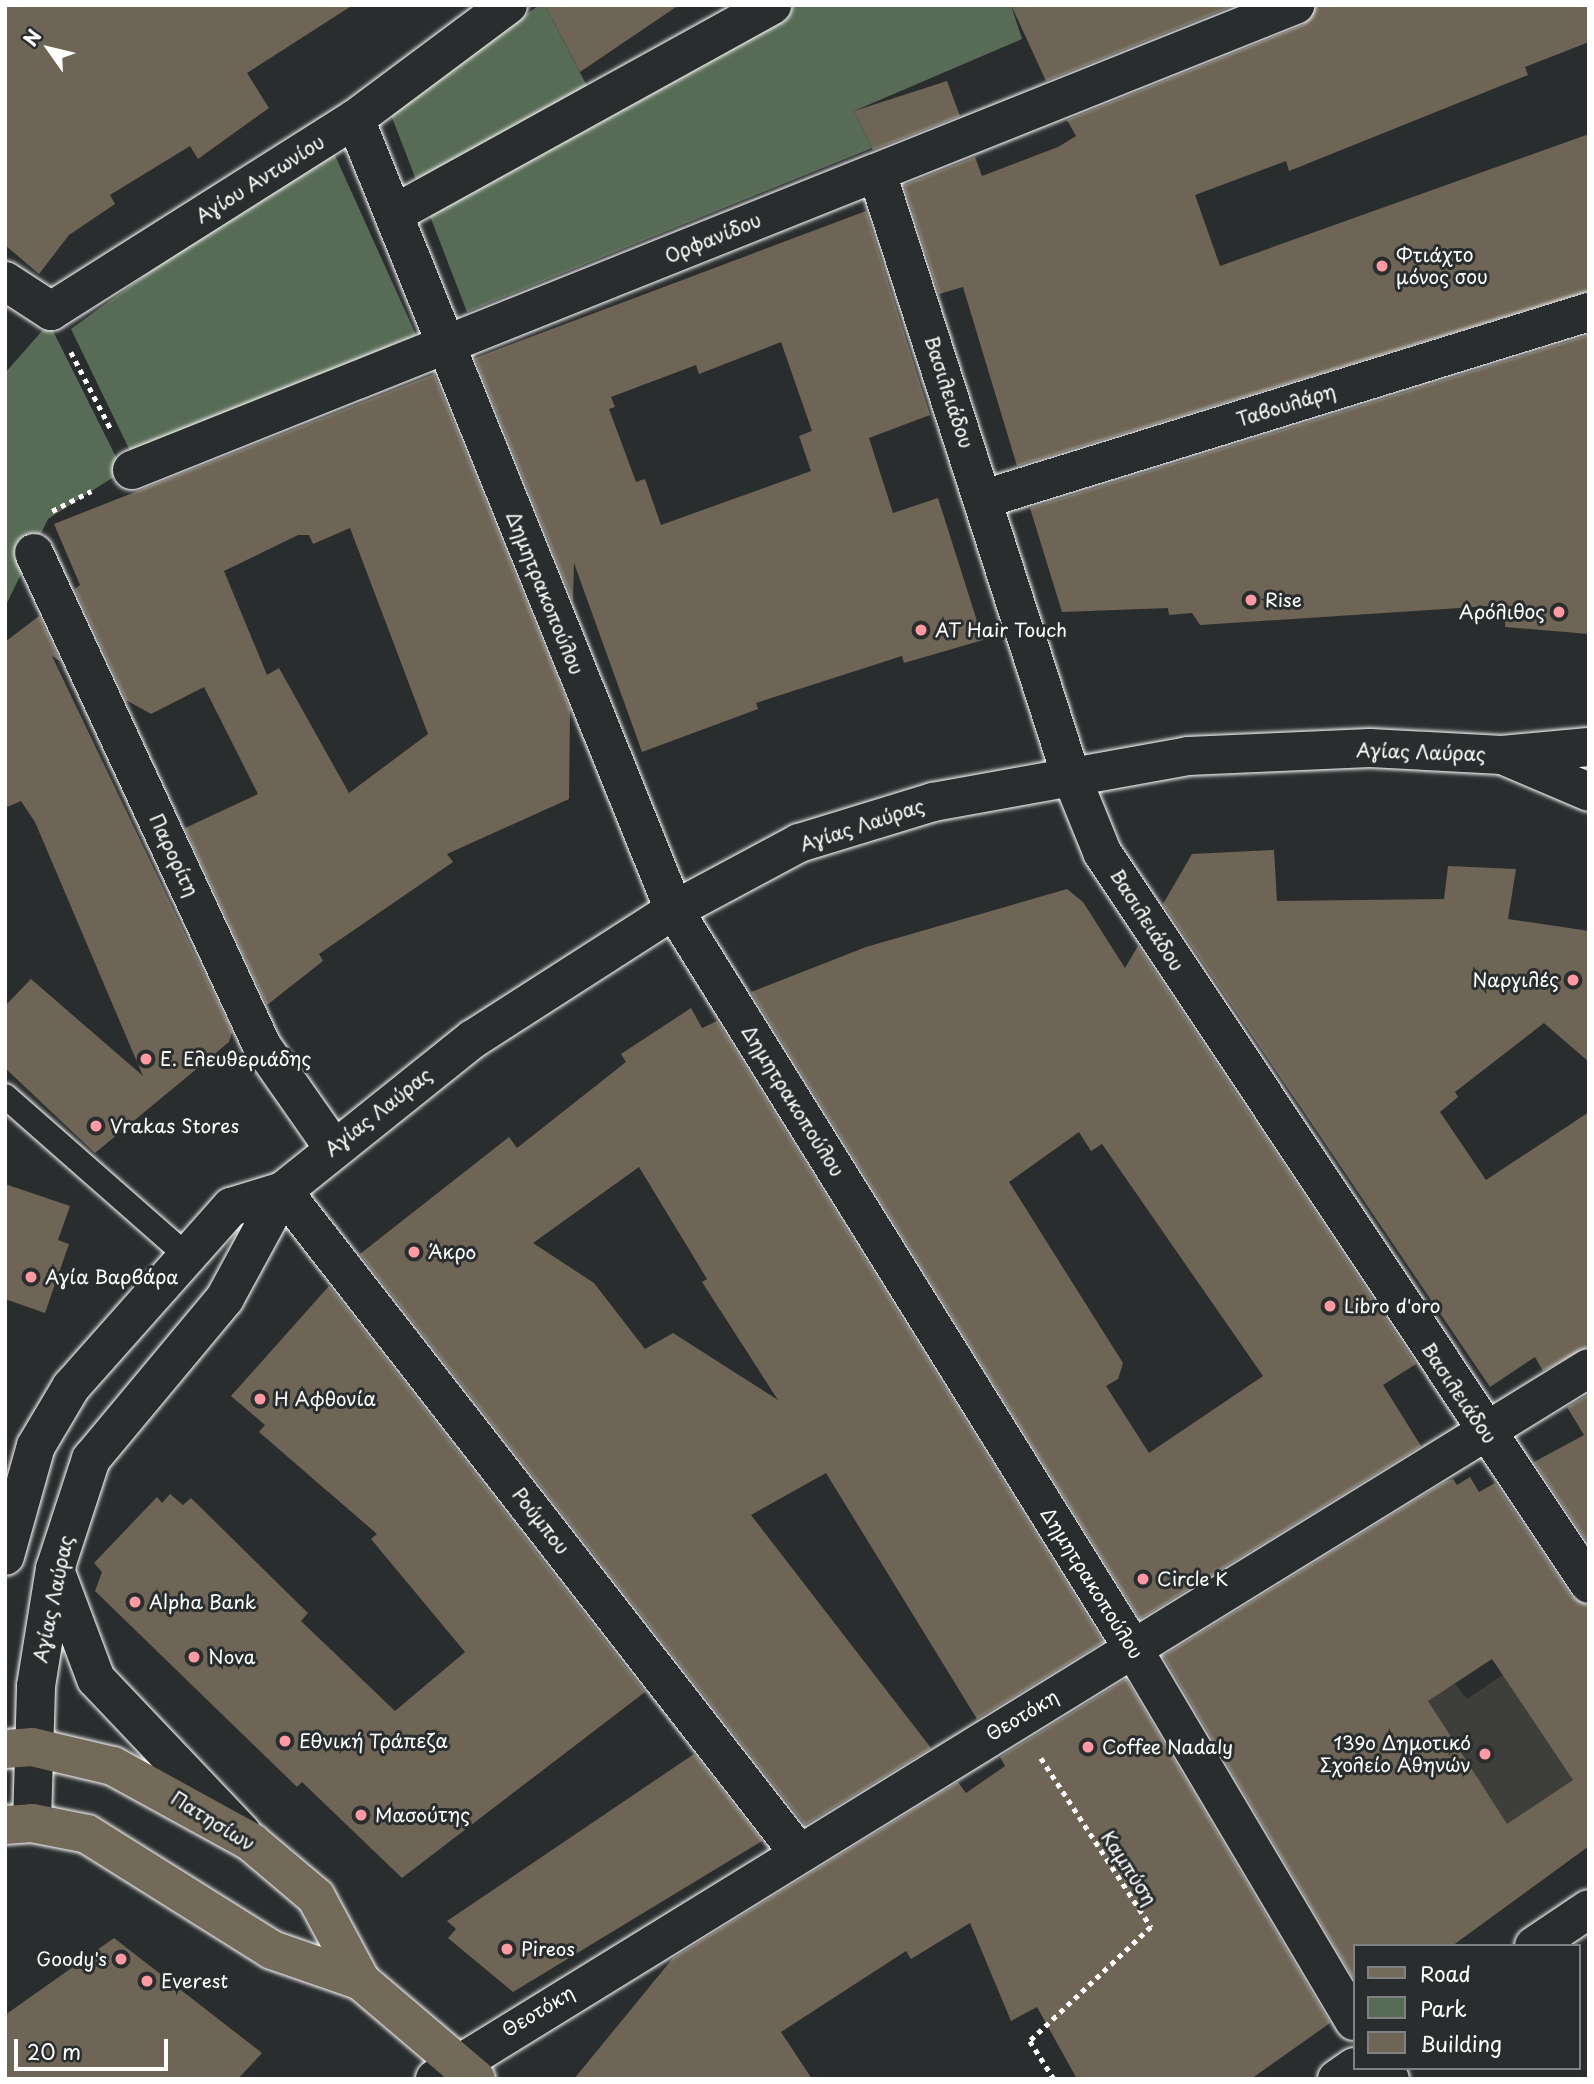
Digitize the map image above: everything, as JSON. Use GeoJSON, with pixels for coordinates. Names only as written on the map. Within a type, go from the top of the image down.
{"type":"FeatureCollection","features":[{"type":"Feature","properties":{"kind":"main road","name":"Πατησίων"},"geometry":{"type":"LineString","coordinates":[[18,1748],[113,1766],[251,1842],[316,1897],[361,1981],[455,2073]]}},
{"type":"Feature","properties":{"kind":"main road","name":"Πατησίων"},"geometry":{"type":"LineString","coordinates":[[18,1824],[87,1834],[272,1950],[361,1981]]}},
{"type":"Feature","properties":{"kind":"street","name":"Αγίου Αντωνίου"},"geometry":{"type":"LineString","coordinates":[[51,311],[355,119],[508,5]]}},
{"type":"Feature","properties":{"kind":"street"},"geometry":{"type":"LineString","coordinates":[[394,214],[772,5]]}},
{"type":"Feature","properties":{"kind":"street","name":"Ορφανίδου"},"geometry":{"type":"LineString","coordinates":[[132,470],[1295,5]]}},
{"type":"Feature","properties":{"kind":"street","name":"Δημητρακοπούλου"},"geometry":{"type":"LineString","coordinates":[[355,119],[674,910],[1132,1647],[1352,2018]]}},
{"type":"Feature","properties":{"kind":"street","name":"Βασιλειάδου"},"geometry":{"type":"LineString","coordinates":[[877,173],[1070,773],[1102,852],[1589,1584]]}},
{"type":"Feature","properties":{"kind":"street"},"geometry":{"type":"LineString","coordinates":[[5,281],[51,311]]}},
{"type":"Feature","properties":{"kind":"street","name":"Ταβουλάρη"},"geometry":{"type":"LineString","coordinates":[[984,499],[1589,312]]}},
{"type":"Feature","properties":{"kind":"street","name":"Παρορίτη"},"geometry":{"type":"LineString","coordinates":[[34,553],[262,1046],[332,1146]]}},
{"type":"Feature","properties":{"kind":"street","name":"Αγίας Λαύρας"},"geometry":{"type":"LineString","coordinates":[[18,1824],[18,1748],[55,1569],[91,1459],[225,1298],[283,1191],[332,1146],[473,1039],[674,910],[799,843],[933,802],[1070,773],[1202,755],[1370,748],[1502,755],[1589,747]]}},
{"type":"Feature","properties":{"kind":"street","name":"Αγίας Λαύρας"},"geometry":{"type":"LineString","coordinates":[[1502,755],[1589,792]]}},
{"type":"Feature","properties":{"kind":"street","name":"Αγίας Λαύρας"},"geometry":{"type":"LineString","coordinates":[[5,1556],[36,1446],[53,1413],[184,1253],[231,1207],[283,1191]]}},
{"type":"Feature","properties":{"kind":"street","name":"Ρούμπου"},"geometry":{"type":"LineString","coordinates":[[283,1191],[798,1852]]}},
{"type":"Feature","properties":{"kind":"street","name":"Θεοτόκη"},"geometry":{"type":"LineString","coordinates":[[455,2073],[798,1852],[1589,1367]]}},
{"type":"Feature","properties":{"kind":"street"},"geometry":{"type":"LineString","coordinates":[[55,1569],[76,1640],[96,1679],[251,1842]]}},
{"type":"Feature","properties":{"kind":"street"},"geometry":{"type":"LineString","coordinates":[[1537,1944],[1589,1909]]}},
{"type":"Feature","properties":{"kind":"street"},"geometry":{"type":"LineString","coordinates":[[1337,2079],[1352,2068]]}},
{"type":"Feature","properties":{"kind":"lane"},"geometry":{"type":"LineString","coordinates":[[5,1096],[184,1253]]}},
{"type":"Feature","properties":{"kind":"path"},"geometry":{"type":"LineString","coordinates":[[34,553],[47,540],[42,516],[132,470],[51,311]]}},
{"type":"Feature","properties":{"kind":"path","name":"Καμπύση"},"geometry":{"type":"LineString","coordinates":[[1015,1719],[1151,1927],[1030,2041],[1054,2079]]}},
{"type":"Feature","properties":{"kind":"shaded area","name":"139ο Δημοτικό Σχολείο Αθηνών"},"geometry":{"type":"Polygon","coordinates":[[[1571,1628],[1589,1846],[1529,1887],[1392,1771],[1444,1669],[1467,1699],[1571,1628]]]}},
{"type":"Feature","properties":{"kind":"green space"},"geometry":{"type":"Polygon","coordinates":[[[539,5],[545,5],[587,86],[734,5],[1011,5],[1022,39],[854,111],[872,148],[467,312],[391,115],[539,5]]]}},
{"type":"Feature","properties":{"kind":"green space"},"geometry":{"type":"Polygon","coordinates":[[[329,142],[416,335],[132,455],[71,329],[329,142]]]}},
{"type":"Feature","properties":{"kind":"green space"},"geometry":{"type":"Polygon","coordinates":[[[49,323],[123,471],[48,519],[5,607],[5,373],[49,323]]]}},
{"type":"Feature","properties":{"kind":"building"},"geometry":{"type":"Polygon","coordinates":[[[5,5],[353,5],[247,73],[269,108],[198,159],[190,146],[110,195],[115,204],[69,235],[39,274],[5,245],[5,5]]]}},
{"type":"Feature","properties":{"kind":"building"},"geometry":{"type":"Polygon","coordinates":[[[545,5],[679,5],[580,72],[545,5]]]}},
{"type":"Feature","properties":{"kind":"building"},"geometry":{"type":"Polygon","coordinates":[[[1011,5],[1235,5],[1046,81],[1011,5]]]}},
{"type":"Feature","properties":{"kind":"building"},"geometry":{"type":"Polygon","coordinates":[[[1316,5],[1589,5],[1589,42],[1525,67],[1528,75],[1289,171],[1286,161],[1195,195],[1220,266],[1589,134],[1589,291],[1017,466],[963,287],[939,294],[904,185],[975,157],[982,176],[1058,147],[1076,136],[1067,120],[1303,25],[1316,5]]]}},
{"type":"Feature","properties":{"kind":"building"},"geometry":{"type":"Polygon","coordinates":[[[947,81],[960,116],[873,150],[854,111],[947,81]]]}},
{"type":"Feature","properties":{"kind":"building"},"geometry":{"type":"Polygon","coordinates":[[[866,211],[930,415],[869,438],[893,513],[938,498],[983,640],[904,663],[902,656],[756,703],[758,709],[642,752],[574,563],[573,601],[475,358],[866,211]],[[781,342],[699,374],[696,365],[611,397],[615,407],[609,409],[636,482],[645,479],[661,525],[811,471],[799,436],[812,431],[781,342]]]}},
{"type":"Feature","properties":{"kind":"building"},"geometry":{"type":"Polygon","coordinates":[[[1589,335],[1589,634],[1505,627],[1505,605],[1200,625],[1192,613],[1169,615],[1168,608],[1062,612],[1030,508],[1589,335]]]}},
{"type":"Feature","properties":{"kind":"building"},"geometry":{"type":"Polygon","coordinates":[[[434,374],[570,710],[569,799],[447,854],[453,862],[319,954],[323,961],[267,1005],[185,828],[258,794],[204,687],[151,714],[126,700],[75,589],[80,585],[54,524],[434,374]],[[350,528],[313,544],[309,535],[298,535],[224,571],[267,675],[279,668],[349,793],[428,734],[350,528]]]}},
{"type":"Feature","properties":{"kind":"building"},"geometry":{"type":"Polygon","coordinates":[[[39,616],[60,661],[52,656],[232,1032],[229,1042],[95,1153],[5,1068],[5,1006],[31,979],[143,1076],[35,822],[21,801],[5,808],[5,642],[39,616]]]}},
{"type":"Feature","properties":{"kind":"building"},"geometry":{"type":"Polygon","coordinates":[[[1274,850],[1277,901],[1444,899],[1448,866],[1516,869],[1508,919],[1589,931],[1589,1062],[1544,1023],[1455,1092],[1458,1097],[1440,1112],[1486,1180],[1589,1112],[1589,1346],[1543,1371],[1535,1357],[1490,1387],[1163,904],[1192,854],[1274,850]]]}},
{"type":"Feature","properties":{"kind":"building"},"geometry":{"type":"Polygon","coordinates":[[[1067,889],[1083,902],[1125,968],[1138,946],[1416,1364],[1383,1385],[1421,1446],[1140,1619],[751,992],[866,947],[1067,889]],[[1079,1132],[1009,1182],[1123,1363],[1118,1379],[1106,1386],[1149,1453],[1263,1376],[1102,1144],[1091,1151],[1079,1132]]]}},
{"type":"Feature","properties":{"kind":"building"},"geometry":{"type":"Polygon","coordinates":[[[691,1008],[702,1028],[717,1021],[1103,1642],[977,1719],[826,1473],[751,1515],[931,1748],[805,1825],[360,1254],[509,1137],[517,1148],[626,1062],[621,1054],[691,1008]],[[639,1167],[533,1243],[594,1283],[645,1349],[673,1333],[778,1400],[702,1282],[707,1279],[639,1167]]]}},
{"type":"Feature","properties":{"kind":"building","name":"Αγία Βαρβάρα"},"geometry":{"type":"Polygon","coordinates":[[[5,1184],[70,1206],[58,1240],[69,1244],[45,1313],[5,1299],[5,1184]]]}},
{"type":"Feature","properties":{"kind":"building"},"geometry":{"type":"Polygon","coordinates":[[[329,1286],[645,1692],[402,1878],[302,1782],[297,1787],[95,1591],[102,1572],[94,1563],[157,1497],[162,1503],[170,1494],[183,1505],[191,1498],[308,1613],[301,1621],[395,1711],[465,1652],[371,1539],[377,1534],[259,1432],[265,1425],[231,1396],[329,1286]]]}},
{"type":"Feature","properties":{"kind":"building"},"geometry":{"type":"Polygon","coordinates":[[[1589,1394],[1589,1544],[1534,1462],[1584,1435],[1567,1407],[1589,1394]]]}},
{"type":"Feature","properties":{"kind":"building"},"geometry":{"type":"Polygon","coordinates":[[[1470,1477],[1479,1492],[1495,1483],[1571,1596],[1589,1606],[1589,1846],[1455,1944],[1352,1944],[1352,1976],[1163,1656],[1453,1479],[1457,1485],[1470,1477]],[[1492,1659],[1428,1701],[1507,1824],[1573,1780],[1492,1659]]]}},
{"type":"Feature","properties":{"kind":"building"},"geometry":{"type":"Polygon","coordinates":[[[1126,1679],[1330,2023],[1251,2079],[1077,2079],[1037,2007],[1011,2021],[970,1923],[911,1959],[906,1951],[781,2032],[812,2079],[574,2079],[673,1958],[958,1782],[966,1793],[1005,1766],[1000,1757],[1126,1679]]]}},
{"type":"Feature","properties":{"kind":"building"},"geometry":{"type":"Polygon","coordinates":[[[694,1754],[762,1841],[513,1992],[448,1938],[456,1929],[447,1921],[694,1754]]]}},
{"type":"Feature","properties":{"kind":"building"},"geometry":{"type":"Polygon","coordinates":[[[114,1938],[262,2053],[238,2079],[5,2079],[5,2015],[114,1938]]]}},
{"type":"Feature","properties":{"kind":"place","name":"Φτιάχτο μόνος σου"},"geometry":{"type":"Point","coordinates":[1382,266]}},
{"type":"Feature","properties":{"kind":"place","name":"Rise"},"geometry":{"type":"Point","coordinates":[1251,600]}},
{"type":"Feature","properties":{"kind":"place","name":"Αρόλιθος"},"geometry":{"type":"Point","coordinates":[1559,612]}},
{"type":"Feature","properties":{"kind":"place","name":"AT Hair Touch"},"geometry":{"type":"Point","coordinates":[921,630]}},
{"type":"Feature","properties":{"kind":"place","name":"Ναργιλές"},"geometry":{"type":"Point","coordinates":[1573,980]}},
{"type":"Feature","properties":{"kind":"place","name":"Ε. Ελευθεριάδης"},"geometry":{"type":"Point","coordinates":[146,1059]}},
{"type":"Feature","properties":{"kind":"place","name":"Vrakas Stores"},"geometry":{"type":"Point","coordinates":[96,1126]}},
{"type":"Feature","properties":{"kind":"place","name":"Άκρο"},"geometry":{"type":"Point","coordinates":[414,1252]}},
{"type":"Feature","properties":{"kind":"place","name":"Αγία Βαρβάρα"},"geometry":{"type":"Point","coordinates":[31,1277]}},
{"type":"Feature","properties":{"kind":"place","name":"Libro d'oro"},"geometry":{"type":"Point","coordinates":[1330,1306]}},
{"type":"Feature","properties":{"kind":"place","name":"Η Αφθονία"},"geometry":{"type":"Point","coordinates":[260,1399]}},
{"type":"Feature","properties":{"kind":"place","name":"Circle K"},"geometry":{"type":"Point","coordinates":[1143,1579]}},
{"type":"Feature","properties":{"kind":"place","name":"Alpha Bank"},"geometry":{"type":"Point","coordinates":[135,1602]}},
{"type":"Feature","properties":{"kind":"place","name":"Nova"},"geometry":{"type":"Point","coordinates":[194,1657]}},
{"type":"Feature","properties":{"kind":"place","name":"Εθνική Τράπεζα"},"geometry":{"type":"Point","coordinates":[285,1741]}},
{"type":"Feature","properties":{"kind":"place","name":"Coffee Nadaly"},"geometry":{"type":"Point","coordinates":[1088,1747]}},
{"type":"Feature","properties":{"kind":"place","name":"139ο Δημοτικό Σχολείο Αθηνών"},"geometry":{"type":"Point","coordinates":[1485,1754]}},
{"type":"Feature","properties":{"kind":"place","name":"Μασούτης"},"geometry":{"type":"Point","coordinates":[361,1815]}},
{"type":"Feature","properties":{"kind":"place","name":"Pireos"},"geometry":{"type":"Point","coordinates":[507,1949]}},
{"type":"Feature","properties":{"kind":"place","name":"Goody's"},"geometry":{"type":"Point","coordinates":[121,1959]}},
{"type":"Feature","properties":{"kind":"place","name":"Everest"},"geometry":{"type":"Point","coordinates":[147,1981]}}]}
